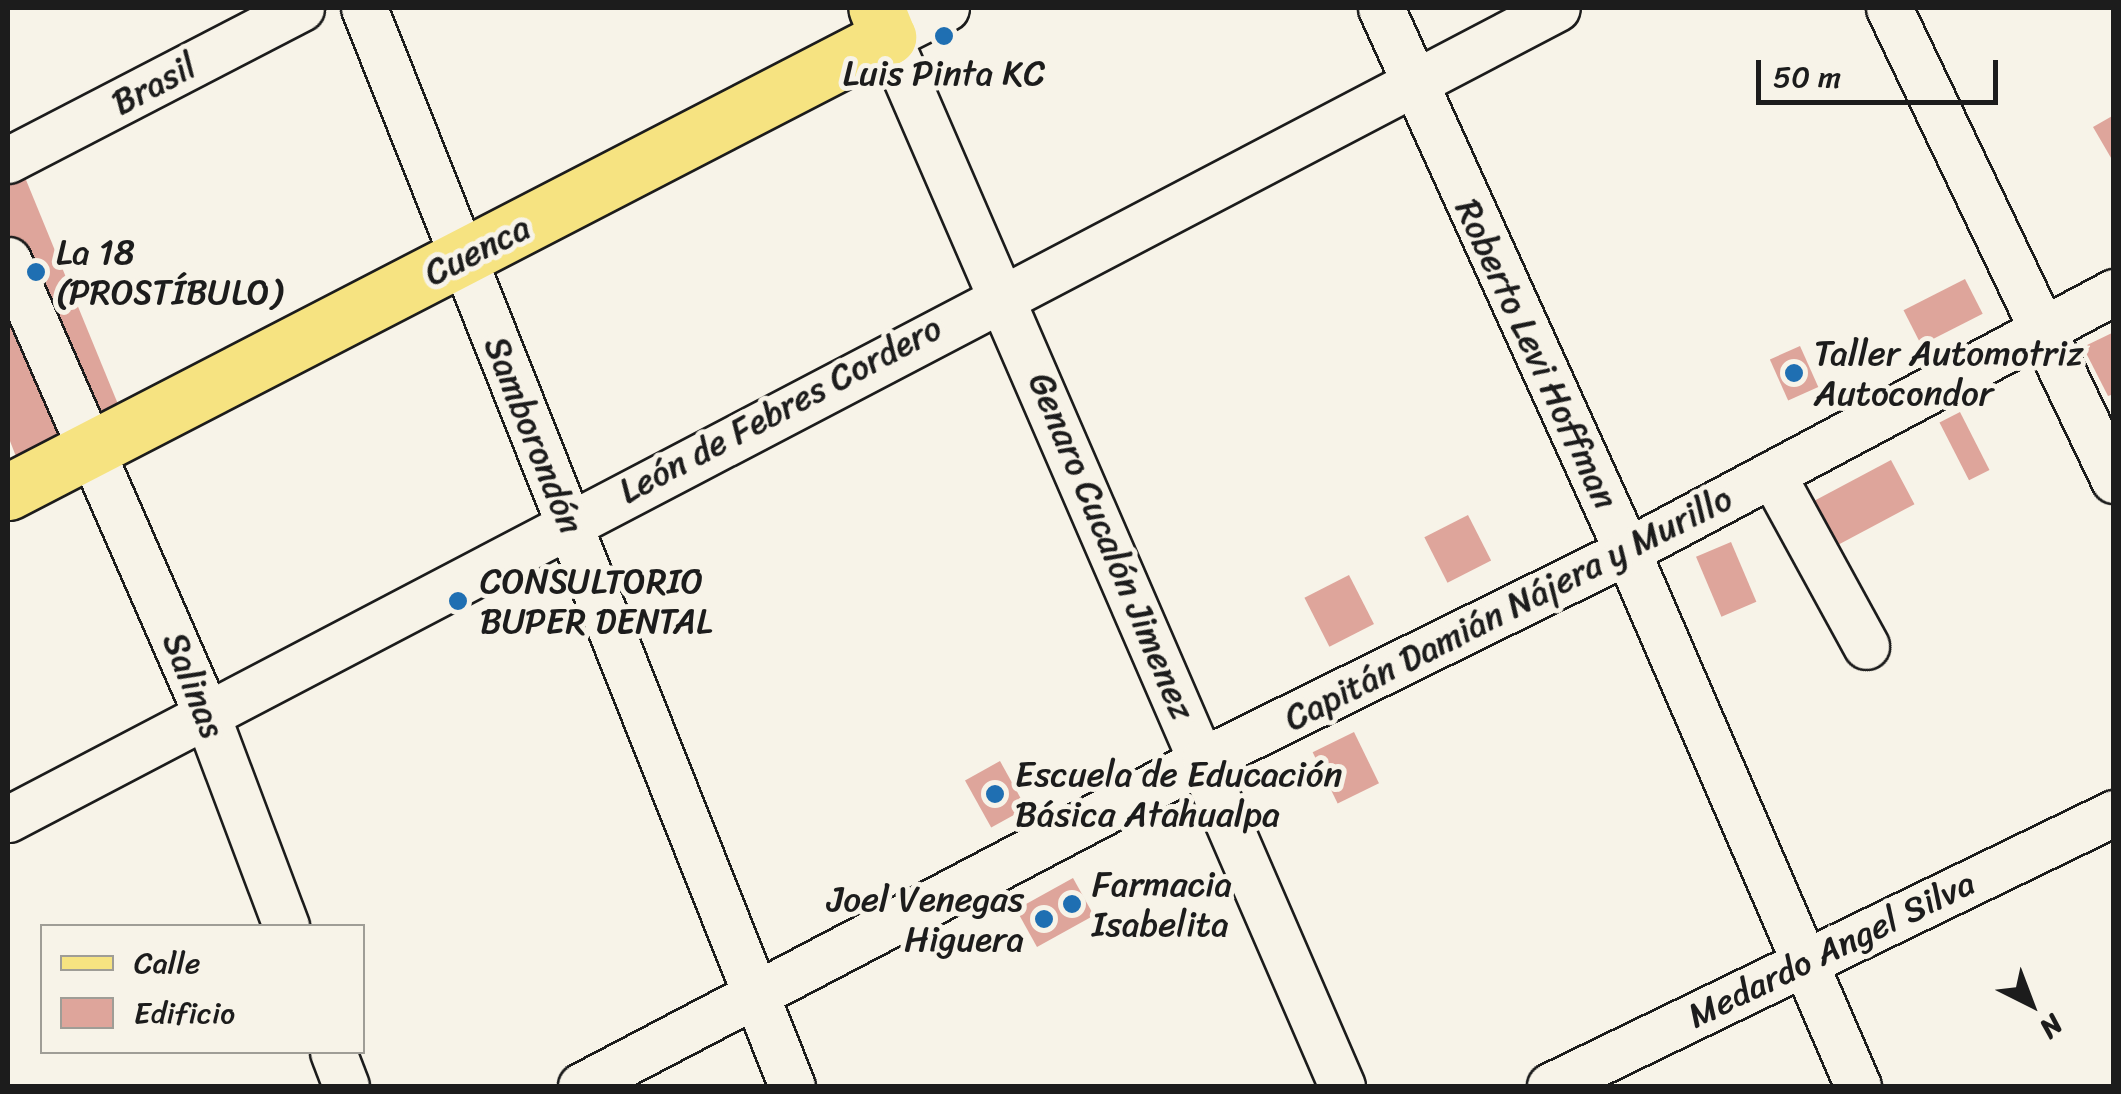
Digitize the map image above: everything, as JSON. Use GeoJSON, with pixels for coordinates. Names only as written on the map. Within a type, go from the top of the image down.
{"type":"FeatureCollection","features":[{"type":"Feature","properties":{"kind":"main road","name":"Cuenca"},"geometry":{"type":"LineString","coordinates":[[8,492],[87,441],[464,257],[882,22]]}},
{"type":"Feature","properties":{"kind":"street","name":"Brasil"},"geometry":{"type":"LineString","coordinates":[[8,160],[300,8]]}},
{"type":"Feature","properties":{"kind":"street","name":"Samborondón"},"geometry":{"type":"LineString","coordinates":[[364,8],[792,1086]]}},
{"type":"Feature","properties":{"kind":"street","name":"Cuenca"},"geometry":{"type":"LineString","coordinates":[[882,22],[946,8]]}},
{"type":"Feature","properties":{"kind":"street","name":"Roberto Levi Hoffman"},"geometry":{"type":"LineString","coordinates":[[1381,8],[1412,84],[1627,551],[1858,1086]]}},
{"type":"Feature","properties":{"kind":"street","name":"León de Febres Cordero"},"geometry":{"type":"LineString","coordinates":[[8,819],[568,520],[1557,8]]}},
{"type":"Feature","properties":{"kind":"street"},"geometry":{"type":"LineString","coordinates":[[1888,8],[2114,480]]}},
{"type":"Feature","properties":{"kind":"street","name":"Genaro Cucalón Jimenez"},"geometry":{"type":"LineString","coordinates":[[882,22],[1205,759],[1342,1086]]}},
{"type":"Feature","properties":{"kind":"street","name":"Salinas"},"geometry":{"type":"LineString","coordinates":[[8,260],[206,713],[285,924]]}},
{"type":"Feature","properties":{"kind":"street","name":"Capitán Damián Nájera y Murillo"},"geometry":{"type":"LineString","coordinates":[[581,1086],[1205,759],[1627,551],[2114,292]]}},
{"type":"Feature","properties":{"kind":"street"},"geometry":{"type":"LineString","coordinates":[[1772,474],[1866,646]]}},
{"type":"Feature","properties":{"kind":"street","name":"Medardo Angel Silva"},"geometry":{"type":"LineString","coordinates":[[1550,1086],[2114,813]]}},
{"type":"Feature","properties":{"kind":"street"},"geometry":{"type":"LineString","coordinates":[[334,1054],[346,1086]]}},
{"type":"Feature","properties":{"kind":"building"},"geometry":{"type":"Polygon","coordinates":[[[2114,115],[2114,163],[2093,127],[2114,115]]]}},
{"type":"Feature","properties":{"kind":"building","name":"La 18 (PROSTÍBULO)"},"geometry":{"type":"Polygon","coordinates":[[[8,136],[120,409],[17,459],[8,436],[8,136]]]}},
{"type":"Feature","properties":{"kind":"building"},"geometry":{"type":"Polygon","coordinates":[[[1965,279],[1983,314],[1921,345],[1904,310],[1965,279]]]}},
{"type":"Feature","properties":{"kind":"building"},"geometry":{"type":"Polygon","coordinates":[[[2114,332],[2114,394],[2108,396],[2083,347],[2114,332]]]}},
{"type":"Feature","properties":{"kind":"building","name":"Taller Automotriz Autocondor"},"geometry":{"type":"Polygon","coordinates":[[[1800,346],[1818,387],[1788,401],[1770,359],[1800,346]]]}},
{"type":"Feature","properties":{"kind":"building"},"geometry":{"type":"Polygon","coordinates":[[[1960,412],[1990,470],[1969,480],[1940,422],[1960,412]]]}},
{"type":"Feature","properties":{"kind":"building"},"geometry":{"type":"Polygon","coordinates":[[[1891,460],[1914,504],[1827,551],[1804,506],[1891,460]]]}},
{"type":"Feature","properties":{"kind":"building"},"geometry":{"type":"Polygon","coordinates":[[[1468,515],[1491,560],[1447,583],[1424,537],[1468,515]]]}},
{"type":"Feature","properties":{"kind":"building"},"geometry":{"type":"Polygon","coordinates":[[[1731,542],[1756,602],[1721,617],[1696,557],[1731,542]]]}},
{"type":"Feature","properties":{"kind":"building"},"geometry":{"type":"Polygon","coordinates":[[[1349,575],[1374,624],[1329,647],[1304,598],[1349,575]]]}},
{"type":"Feature","properties":{"kind":"building"},"geometry":{"type":"Polygon","coordinates":[[[1354,732],[1379,783],[1338,803],[1313,752],[1354,732]]]}},
{"type":"Feature","properties":{"kind":"building","name":"Escuela de Educación Básica Atahualpa"},"geometry":{"type":"Polygon","coordinates":[[[1000,761],[1026,808],[991,828],[965,780],[1000,761]]]}},
{"type":"Feature","properties":{"kind":"building"},"geometry":{"type":"Polygon","coordinates":[[[1073,878],[1094,916],[1037,947],[1016,910],[1073,878]]]}},
{"type":"Feature","properties":{"kind":"place","name":"Luis Pinta KC"},"geometry":{"type":"Point","coordinates":[944,36]}},
{"type":"Feature","properties":{"kind":"place","name":"La 18 (PROSTÍBULO)"},"geometry":{"type":"Point","coordinates":[36,272]}},
{"type":"Feature","properties":{"kind":"place","name":"Taller Automotriz Autocondor"},"geometry":{"type":"Point","coordinates":[1794,373]}},
{"type":"Feature","properties":{"kind":"place","name":"CONSULTORIO BUPER DENTAL"},"geometry":{"type":"Point","coordinates":[458,601]}},
{"type":"Feature","properties":{"kind":"place","name":"Escuela de Educación Básica Atahualpa"},"geometry":{"type":"Point","coordinates":[995,794]}},
{"type":"Feature","properties":{"kind":"place","name":"Farmacia Isabelita"},"geometry":{"type":"Point","coordinates":[1072,904]}},
{"type":"Feature","properties":{"kind":"place","name":"Joel Venegas Higuera"},"geometry":{"type":"Point","coordinates":[1044,919]}}]}
